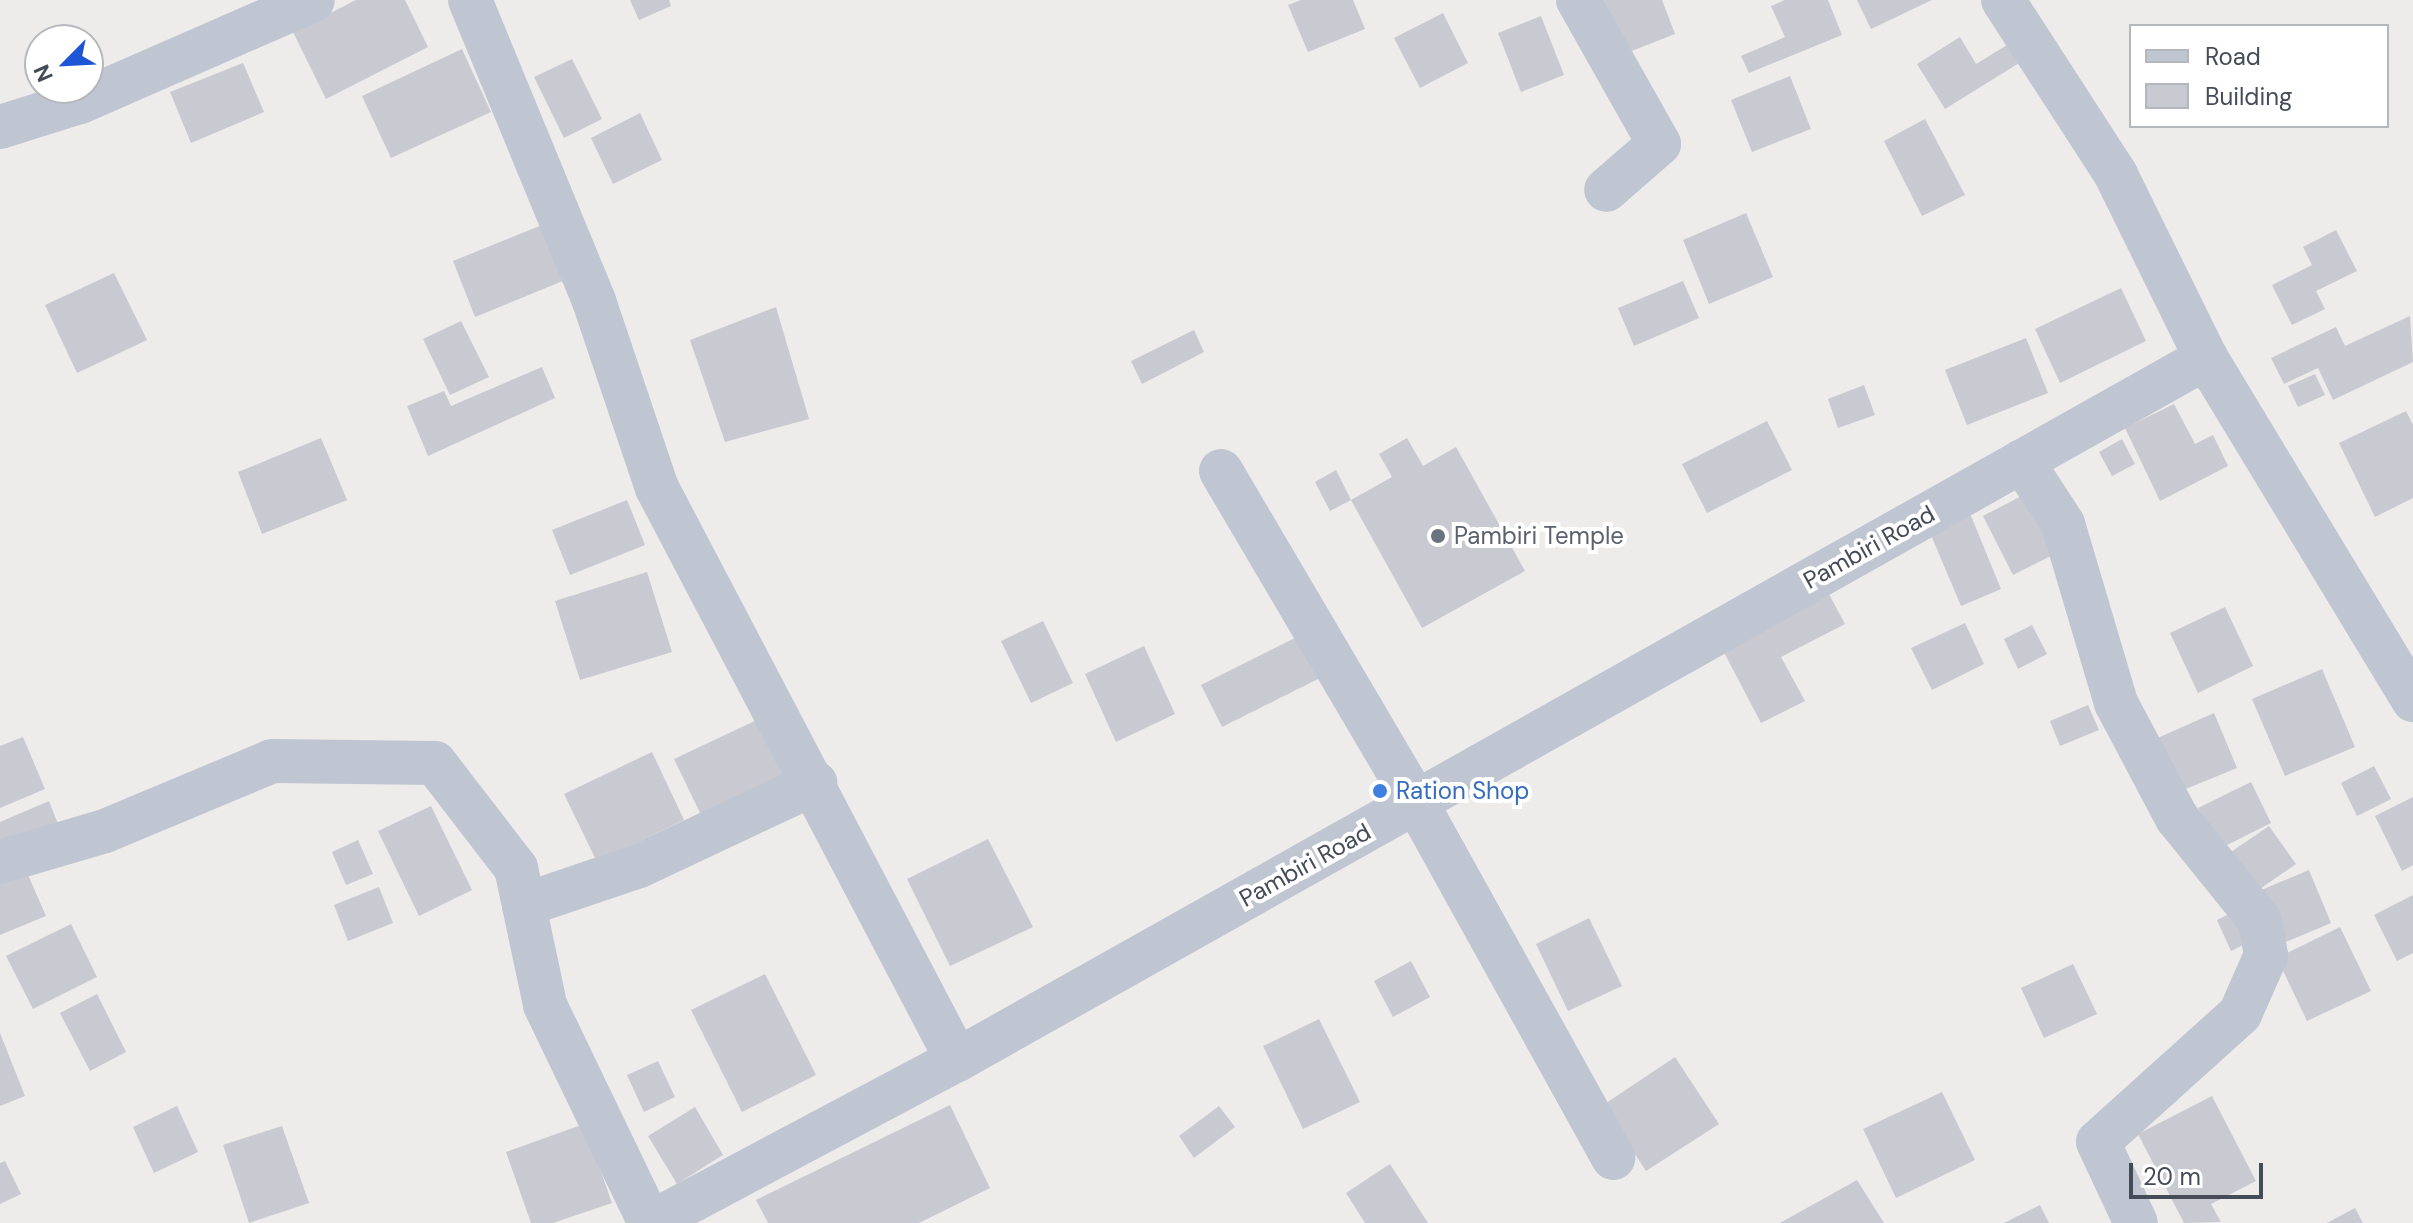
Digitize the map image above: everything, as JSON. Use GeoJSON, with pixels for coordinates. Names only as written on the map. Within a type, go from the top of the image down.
{"type":"FeatureCollection","features":[{"type":"Feature","properties":{"kind":"street"},"geometry":{"type":"LineString","coordinates":[[0,127],[80,102],[313,0]]}},
{"type":"Feature","properties":{"kind":"street"},"geometry":{"type":"LineString","coordinates":[[470,0],[594,301],[657,488],[815,783],[957,1060]]}},
{"type":"Feature","properties":{"kind":"street"},"geometry":{"type":"LineString","coordinates":[[1578,0],[1659,144],[1606,190]]}},
{"type":"Feature","properties":{"kind":"street"},"geometry":{"type":"LineString","coordinates":[[2003,0],[2116,175],[2206,358],[2413,700]]}},
{"type":"Feature","properties":{"kind":"street","name":"Pambiri Road"},"geometry":{"type":"LineString","coordinates":[[650,1223],[957,1060],[2206,358]]}},
{"type":"Feature","properties":{"kind":"street"},"geometry":{"type":"LineString","coordinates":[[2022,461],[2063,524],[2116,703],[2177,818],[2260,921],[2266,955],[2240,1014],[2098,1142],[2136,1223]]}},
{"type":"Feature","properties":{"kind":"street"},"geometry":{"type":"LineString","coordinates":[[1221,471],[1416,802],[1613,1158]]}},
{"type":"Feature","properties":{"kind":"street"},"geometry":{"type":"LineString","coordinates":[[0,862],[105,831],[272,761],[435,763],[516,868],[545,1005],[650,1223]]}},
{"type":"Feature","properties":{"kind":"street"},"geometry":{"type":"LineString","coordinates":[[524,905],[639,866],[815,783]]}},
{"type":"Feature","properties":{"kind":"building"},"geometry":{"type":"Polygon","coordinates":[[[356,0],[405,0],[428,47],[326,99],[293,32],[356,0]]]}},
{"type":"Feature","properties":{"kind":"building"},"geometry":{"type":"Polygon","coordinates":[[[630,0],[669,0],[671,6],[639,20],[630,0]]]}},
{"type":"Feature","properties":{"kind":"building"},"geometry":{"type":"Polygon","coordinates":[[[1301,0],[1353,0],[1365,29],[1308,52],[1288,5],[1301,0]]]}},
{"type":"Feature","properties":{"kind":"building"},"geometry":{"type":"Polygon","coordinates":[[[1603,0],[1662,0],[1675,34],[1624,54],[1603,0]]]}},
{"type":"Feature","properties":{"kind":"building"},"geometry":{"type":"Polygon","coordinates":[[[1785,0],[1828,0],[1842,35],[1749,73],[1741,56],[1785,37],[1771,6],[1785,0]]]}},
{"type":"Feature","properties":{"kind":"building"},"geometry":{"type":"Polygon","coordinates":[[[1857,0],[1932,0],[1871,29],[1857,0]]]}},
{"type":"Feature","properties":{"kind":"building"},"geometry":{"type":"Polygon","coordinates":[[[1443,13],[1468,63],[1420,88],[1394,38],[1443,13]]]}},
{"type":"Feature","properties":{"kind":"building"},"geometry":{"type":"Polygon","coordinates":[[[1541,16],[1564,75],[1521,92],[1498,33],[1541,16]]]}},
{"type":"Feature","properties":{"kind":"building"},"geometry":{"type":"Polygon","coordinates":[[[1960,37],[1976,64],[2012,42],[2024,60],[1945,109],[1917,64],[1960,37]]]}},
{"type":"Feature","properties":{"kind":"building"},"geometry":{"type":"Polygon","coordinates":[[[462,49],[491,112],[391,158],[362,96],[462,49]]]}},
{"type":"Feature","properties":{"kind":"building"},"geometry":{"type":"Polygon","coordinates":[[[572,59],[602,119],[564,138],[534,77],[572,59]]]}},
{"type":"Feature","properties":{"kind":"building"},"geometry":{"type":"Polygon","coordinates":[[[243,63],[264,112],[191,143],[170,92],[243,63]]]}},
{"type":"Feature","properties":{"kind":"building"},"geometry":{"type":"Polygon","coordinates":[[[1790,76],[1811,129],[1752,152],[1731,100],[1790,76]]]}},
{"type":"Feature","properties":{"kind":"building"},"geometry":{"type":"Polygon","coordinates":[[[640,113],[662,160],[613,184],[591,138],[640,113]]]}},
{"type":"Feature","properties":{"kind":"building"},"geometry":{"type":"Polygon","coordinates":[[[1925,119],[1965,195],[1922,216],[1884,141],[1925,119]]]}},
{"type":"Feature","properties":{"kind":"building"},"geometry":{"type":"Polygon","coordinates":[[[1746,213],[1773,277],[1709,304],[1683,240],[1746,213]]]}},
{"type":"Feature","properties":{"kind":"building"},"geometry":{"type":"Polygon","coordinates":[[[552,221],[575,276],[475,317],[453,261],[552,221]]]}},
{"type":"Feature","properties":{"kind":"building"},"geometry":{"type":"Polygon","coordinates":[[[2336,230],[2357,271],[2316,291],[2325,309],[2292,325],[2272,285],[2312,265],[2303,247],[2336,230]]]}},
{"type":"Feature","properties":{"kind":"building"},"geometry":{"type":"Polygon","coordinates":[[[114,273],[147,340],[77,373],[45,305],[114,273]]]}},
{"type":"Feature","properties":{"kind":"building"},"geometry":{"type":"Polygon","coordinates":[[[1683,281],[1699,318],[1634,346],[1618,308],[1683,281]]]}},
{"type":"Feature","properties":{"kind":"building"},"geometry":{"type":"Polygon","coordinates":[[[2121,288],[2146,341],[2060,383],[2035,329],[2121,288]]]}},
{"type":"Feature","properties":{"kind":"building"},"geometry":{"type":"Polygon","coordinates":[[[776,307],[809,419],[725,442],[690,340],[776,307]]]}},
{"type":"Feature","properties":{"kind":"building"},"geometry":{"type":"Polygon","coordinates":[[[2410,316],[2413,362],[2333,400],[2318,368],[2284,384],[2271,358],[2336,327],[2345,346],[2410,316]]]}},
{"type":"Feature","properties":{"kind":"building"},"geometry":{"type":"Polygon","coordinates":[[[461,321],[489,377],[450,395],[423,339],[461,321]]]}},
{"type":"Feature","properties":{"kind":"building"},"geometry":{"type":"Polygon","coordinates":[[[1194,330],[1204,352],[1142,384],[1131,361],[1194,330]]]}},
{"type":"Feature","properties":{"kind":"building"},"geometry":{"type":"Polygon","coordinates":[[[2026,338],[2048,393],[1967,425],[1945,370],[2026,338]]]}},
{"type":"Feature","properties":{"kind":"building"},"geometry":{"type":"Polygon","coordinates":[[[542,367],[555,398],[428,456],[407,406],[444,391],[451,406],[542,367]]]}},
{"type":"Feature","properties":{"kind":"building"},"geometry":{"type":"Polygon","coordinates":[[[2315,374],[2325,395],[2298,407],[2288,386],[2315,374]]]}},
{"type":"Feature","properties":{"kind":"building"},"geometry":{"type":"Polygon","coordinates":[[[1864,385],[1875,415],[1838,428],[1828,399],[1864,385]]]}},
{"type":"Feature","properties":{"kind":"building"},"geometry":{"type":"Polygon","coordinates":[[[2174,404],[2195,444],[2213,435],[2228,466],[2160,501],[2125,428],[2174,404]]]}},
{"type":"Feature","properties":{"kind":"building"},"geometry":{"type":"Polygon","coordinates":[[[2406,411],[2413,425],[2413,498],[2375,517],[2339,443],[2406,411]]]}},
{"type":"Feature","properties":{"kind":"building"},"geometry":{"type":"Polygon","coordinates":[[[1767,421],[1792,470],[1707,513],[1682,464],[1767,421]]]}},
{"type":"Feature","properties":{"kind":"building"},"geometry":{"type":"Polygon","coordinates":[[[321,438],[347,500],[262,534],[238,472],[321,438]]]}},
{"type":"Feature","properties":{"kind":"building","name":"Pambiri Temple"},"geometry":{"type":"Polygon","coordinates":[[[1407,438],[1423,466],[1456,447],[1525,571],[1422,628],[1351,500],[1392,477],[1379,454],[1407,438]]]}},
{"type":"Feature","properties":{"kind":"building"},"geometry":{"type":"Polygon","coordinates":[[[2122,439],[2135,464],[2112,476],[2099,452],[2122,439]]]}},
{"type":"Feature","properties":{"kind":"building"},"geometry":{"type":"Polygon","coordinates":[[[1336,470],[1351,500],[1330,511],[1315,482],[1336,470]]]}},
{"type":"Feature","properties":{"kind":"building"},"geometry":{"type":"Polygon","coordinates":[[[2035,489],[2065,549],[2013,575],[1983,516],[2035,489]]]}},
{"type":"Feature","properties":{"kind":"building"},"geometry":{"type":"Polygon","coordinates":[[[627,500],[645,545],[570,575],[552,530],[627,500]]]}},
{"type":"Feature","properties":{"kind":"building"},"geometry":{"type":"Polygon","coordinates":[[[1969,511],[2001,589],[1961,606],[1928,528],[1969,511]]]}},
{"type":"Feature","properties":{"kind":"building"},"geometry":{"type":"Polygon","coordinates":[[[647,572],[672,652],[580,680],[555,601],[647,572]]]}},
{"type":"Feature","properties":{"kind":"building"},"geometry":{"type":"Polygon","coordinates":[[[1824,585],[1845,624],[1781,657],[1805,701],[1761,723],[1718,641],[1824,585]]]}},
{"type":"Feature","properties":{"kind":"building"},"geometry":{"type":"Polygon","coordinates":[[[2225,607],[2253,666],[2198,693],[2170,633],[2225,607]]]}},
{"type":"Feature","properties":{"kind":"building"},"geometry":{"type":"Polygon","coordinates":[[[1043,621],[1073,683],[1031,703],[1001,641],[1043,621]]]}},
{"type":"Feature","properties":{"kind":"building"},"geometry":{"type":"Polygon","coordinates":[[[1965,623],[1984,664],[1932,690],[1911,648],[1965,623]]]}},
{"type":"Feature","properties":{"kind":"building"},"geometry":{"type":"Polygon","coordinates":[[[2032,625],[2047,654],[2018,669],[2004,639],[2032,625]]]}},
{"type":"Feature","properties":{"kind":"building"},"geometry":{"type":"Polygon","coordinates":[[[1297,637],[1318,679],[1222,727],[1201,685],[1297,637]]]}},
{"type":"Feature","properties":{"kind":"building"},"geometry":{"type":"Polygon","coordinates":[[[1144,646],[1175,714],[1116,742],[1085,674],[1144,646]]]}},
{"type":"Feature","properties":{"kind":"building"},"geometry":{"type":"Polygon","coordinates":[[[2322,669],[2355,747],[2285,776],[2252,699],[2322,669]]]}},
{"type":"Feature","properties":{"kind":"building"},"geometry":{"type":"Polygon","coordinates":[[[2088,705],[2099,730],[2060,746],[2050,721],[2088,705]]]}},
{"type":"Feature","properties":{"kind":"building"},"geometry":{"type":"Polygon","coordinates":[[[2214,713],[2237,768],[2176,793],[2153,740],[2214,713]]]}},
{"type":"Feature","properties":{"kind":"building"},"geometry":{"type":"Polygon","coordinates":[[[761,718],[789,779],[704,821],[674,759],[761,718]]]}},
{"type":"Feature","properties":{"kind":"building"},"geometry":{"type":"Polygon","coordinates":[[[23,737],[45,789],[0,808],[0,746],[23,737]]]}},
{"type":"Feature","properties":{"kind":"building"},"geometry":{"type":"Polygon","coordinates":[[[652,752],[684,820],[597,862],[564,794],[652,752]]]}},
{"type":"Feature","properties":{"kind":"building"},"geometry":{"type":"Polygon","coordinates":[[[2374,766],[2391,799],[2357,816],[2341,783],[2374,766]]]}},
{"type":"Feature","properties":{"kind":"building"},"geometry":{"type":"Polygon","coordinates":[[[2251,782],[2271,823],[2219,849],[2198,808],[2251,782]]]}},
{"type":"Feature","properties":{"kind":"building"},"geometry":{"type":"Polygon","coordinates":[[[2413,797],[2413,865],[2402,871],[2375,816],[2413,797]]]}},
{"type":"Feature","properties":{"kind":"building"},"geometry":{"type":"Polygon","coordinates":[[[49,801],[61,832],[0,858],[0,822],[49,801]]]}},
{"type":"Feature","properties":{"kind":"building"},"geometry":{"type":"Polygon","coordinates":[[[431,806],[472,890],[419,916],[378,831],[431,806]]]}},
{"type":"Feature","properties":{"kind":"building"},"geometry":{"type":"Polygon","coordinates":[[[2269,826],[2296,864],[2254,893],[2228,854],[2269,826]]]}},
{"type":"Feature","properties":{"kind":"building"},"geometry":{"type":"Polygon","coordinates":[[[988,839],[1033,927],[950,966],[907,879],[988,839]]]}},
{"type":"Feature","properties":{"kind":"building"},"geometry":{"type":"Polygon","coordinates":[[[358,840],[373,874],[346,885],[332,852],[358,840]]]}},
{"type":"Feature","properties":{"kind":"building"},"geometry":{"type":"Polygon","coordinates":[[[21,859],[46,916],[0,935],[0,868],[21,859]]]}},
{"type":"Feature","properties":{"kind":"building"},"geometry":{"type":"Polygon","coordinates":[[[2309,870],[2331,923],[2281,944],[2259,891],[2309,870]]]}},
{"type":"Feature","properties":{"kind":"building"},"geometry":{"type":"Polygon","coordinates":[[[379,887],[393,923],[348,941],[334,905],[379,887]]]}},
{"type":"Feature","properties":{"kind":"building"},"geometry":{"type":"Polygon","coordinates":[[[2413,895],[2413,953],[2397,961],[2374,915],[2413,895]]]}},
{"type":"Feature","properties":{"kind":"building"},"geometry":{"type":"Polygon","coordinates":[[[2246,906],[2261,936],[2231,951],[2217,920],[2246,906]]]}},
{"type":"Feature","properties":{"kind":"building"},"geometry":{"type":"Polygon","coordinates":[[[1589,918],[1622,986],[1568,1011],[1536,944],[1589,918]]]}},
{"type":"Feature","properties":{"kind":"building"},"geometry":{"type":"Polygon","coordinates":[[[71,924],[97,977],[33,1009],[6,956],[71,924]]]}},
{"type":"Feature","properties":{"kind":"building"},"geometry":{"type":"Polygon","coordinates":[[[2340,927],[2371,991],[2307,1021],[2277,958],[2340,927]]]}},
{"type":"Feature","properties":{"kind":"building"},"geometry":{"type":"Polygon","coordinates":[[[1411,961],[1430,997],[1393,1017],[1374,981],[1411,961]]]}},
{"type":"Feature","properties":{"kind":"building"},"geometry":{"type":"Polygon","coordinates":[[[2073,964],[2097,1014],[2044,1038],[2021,988],[2073,964]]]}},
{"type":"Feature","properties":{"kind":"building"},"geometry":{"type":"Polygon","coordinates":[[[765,974],[816,1075],[742,1112],[691,1010],[765,974]]]}},
{"type":"Feature","properties":{"kind":"building"},"geometry":{"type":"Polygon","coordinates":[[[97,994],[126,1052],[90,1071],[60,1013],[97,994]]]}},
{"type":"Feature","properties":{"kind":"building"},"geometry":{"type":"Polygon","coordinates":[[[1319,1019],[1360,1102],[1303,1129],[1263,1046],[1319,1019]]]}},
{"type":"Feature","properties":{"kind":"building"},"geometry":{"type":"Polygon","coordinates":[[[0,1033],[25,1096],[0,1106],[0,1033]]]}},
{"type":"Feature","properties":{"kind":"building"},"geometry":{"type":"Polygon","coordinates":[[[1675,1057],[1719,1124],[1646,1171],[1603,1105],[1675,1057]]]}},
{"type":"Feature","properties":{"kind":"building"},"geometry":{"type":"Polygon","coordinates":[[[658,1061],[675,1097],[644,1112],[627,1075],[658,1061]]]}},
{"type":"Feature","properties":{"kind":"building"},"geometry":{"type":"Polygon","coordinates":[[[1942,1092],[1975,1160],[1896,1198],[1863,1129],[1942,1092]]]}},
{"type":"Feature","properties":{"kind":"building"},"geometry":{"type":"Polygon","coordinates":[[[2212,1096],[2256,1181],[2211,1204],[2221,1222],[2184,1223],[2138,1134],[2212,1096]]]}},
{"type":"Feature","properties":{"kind":"building"},"geometry":{"type":"Polygon","coordinates":[[[950,1105],[990,1188],[919,1223],[768,1223],[756,1200],[950,1105]]]}},
{"type":"Feature","properties":{"kind":"building"},"geometry":{"type":"Polygon","coordinates":[[[177,1106],[198,1152],[154,1173],[133,1127],[177,1106]]]}},
{"type":"Feature","properties":{"kind":"building"},"geometry":{"type":"Polygon","coordinates":[[[1219,1106],[1235,1127],[1194,1158],[1179,1136],[1219,1106]]]}},
{"type":"Feature","properties":{"kind":"building"},"geometry":{"type":"Polygon","coordinates":[[[695,1107],[723,1155],[677,1184],[648,1136],[695,1107]]]}},
{"type":"Feature","properties":{"kind":"building"},"geometry":{"type":"Polygon","coordinates":[[[584,1124],[612,1203],[553,1223],[531,1223],[506,1152],[584,1124]]]}},
{"type":"Feature","properties":{"kind":"building"},"geometry":{"type":"Polygon","coordinates":[[[282,1126],[309,1203],[249,1223],[223,1145],[282,1126]]]}},
{"type":"Feature","properties":{"kind":"building"},"geometry":{"type":"Polygon","coordinates":[[[5,1161],[21,1194],[0,1204],[0,1163],[5,1161]]]}},
{"type":"Feature","properties":{"kind":"building"},"geometry":{"type":"Polygon","coordinates":[[[1390,1164],[1428,1223],[1365,1223],[1346,1193],[1390,1164]]]}},
{"type":"Feature","properties":{"kind":"building"},"geometry":{"type":"Polygon","coordinates":[[[1857,1180],[1884,1223],[1780,1223],[1857,1180]]]}},
{"type":"Feature","properties":{"kind":"building"},"geometry":{"type":"Polygon","coordinates":[[[2040,1205],[2049,1223],[2004,1223],[2040,1205]]]}},
{"type":"Feature","properties":{"kind":"building"},"geometry":{"type":"Polygon","coordinates":[[[2355,1208],[2363,1223],[2327,1223],[2355,1208]]]}},
{"type":"Feature","properties":{"kind":"place","name":"Pambiri Temple"},"geometry":{"type":"Point","coordinates":[1438,536]}},
{"type":"Feature","properties":{"kind":"place","name":"Ration Shop"},"geometry":{"type":"Point","coordinates":[1380,791]}}]}
